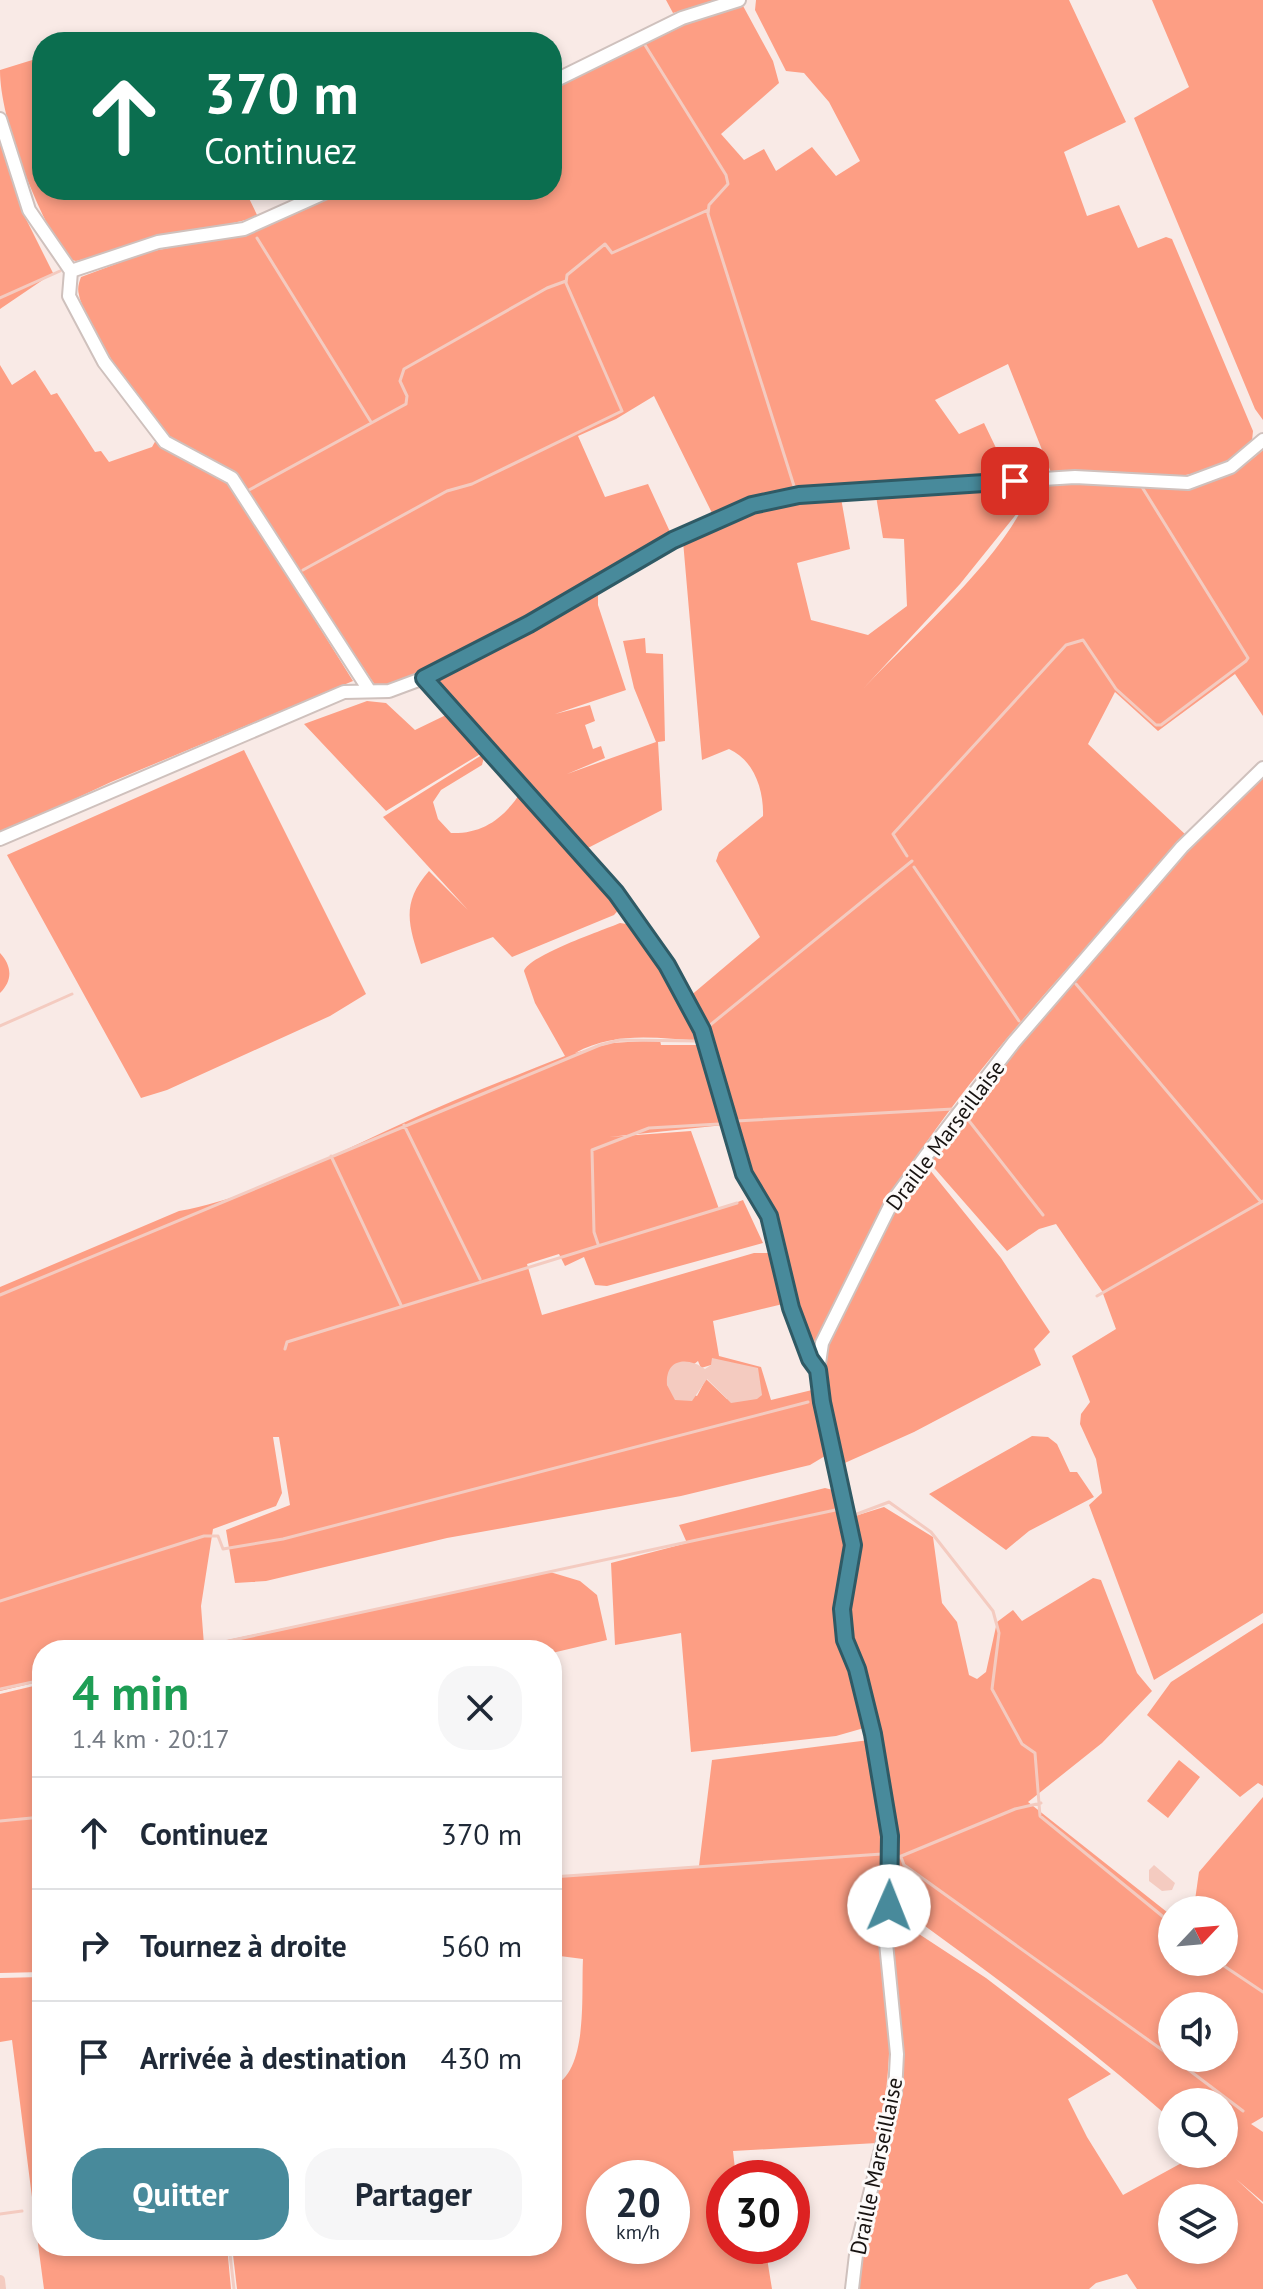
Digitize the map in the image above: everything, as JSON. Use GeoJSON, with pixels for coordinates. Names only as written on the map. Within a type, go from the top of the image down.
{"type":"FeatureCollection","features":[{"type":"Feature","properties":{"kind":"street"},"geometry":{"type":"LineString","coordinates":[[562,77],[682,18],[739,0]]}},
{"type":"Feature","properties":{"kind":"street"},"geometry":{"type":"LineString","coordinates":[[0,119],[29,210],[71,271],[69,296],[104,362],[165,442],[232,478],[369,690]]}},
{"type":"Feature","properties":{"kind":"street"},"geometry":{"type":"LineString","coordinates":[[71,271],[158,242],[244,229],[309,200]]}},
{"type":"Feature","properties":{"kind":"street"},"geometry":{"type":"LineString","coordinates":[[0,839],[344,692],[389,691],[424,678],[529,624],[673,540],[752,505],[812,494],[1075,477],[1188,483],[1231,467],[1263,440]]}},
{"type":"Feature","properties":{"kind":"street"},"geometry":{"type":"LineString","coordinates":[[424,678],[616,893],[667,965],[695,1014],[744,1174],[769,1216],[791,1308],[810,1359],[818,1370]]}},
{"type":"Feature","properties":{"kind":"street","name":"Draille Marseillaise"},"geometry":{"type":"LineString","coordinates":[[852,2289],[857,2246],[895,2093],[897,2054],[886,1943],[890,1836],[873,1734],[857,1669],[845,1640],[842,1609],[853,1545],[822,1402],[818,1370],[822,1343],[892,1202],[917,1168],[1014,1042],[1172,858],[1263,768]]}},
{"type":"Feature","properties":{"kind":"shaded area"},"geometry":{"type":"Polygon","coordinates":[[[666,0],[718,0],[673,13],[666,0]]]}},
{"type":"Feature","properties":{"kind":"shaded area"},"geometry":{"type":"Polygon","coordinates":[[[756,0],[1069,0],[1126,122],[1064,152],[1087,216],[1119,205],[1138,248],[1166,237],[1172,239],[1253,431],[1252,441],[1232,458],[1209,469],[1184,475],[1131,479],[1052,475],[1008,364],[935,400],[959,434],[984,423],[1011,479],[816,487],[739,502],[713,515],[654,396],[616,419],[578,436],[605,497],[648,484],[671,534],[423,672],[387,686],[375,685],[233,473],[172,438],[143,407],[91,324],[78,290],[81,277],[148,252],[251,232],[323,200],[562,200],[562,83],[680,23],[742,4],[773,61],[779,83],[721,134],[744,160],[764,149],[776,171],[812,147],[836,176],[860,161],[829,102],[804,73],[786,71],[755,10],[756,0]]]}},
{"type":"Feature","properties":{"kind":"shaded area"},"geometry":{"type":"Polygon","coordinates":[[[1152,0],[1263,0],[1263,420],[1255,409],[1134,118],[1189,87],[1152,0]]]}},
{"type":"Feature","properties":{"kind":"shaded area"},"geometry":{"type":"Polygon","coordinates":[[[32,60],[32,190],[6,115],[0,70],[32,60]]]}},
{"type":"Feature","properties":{"kind":"shaded area"},"geometry":{"type":"Polygon","coordinates":[[[0,137],[23,213],[53,273],[0,309],[0,137]]]}},
{"type":"Feature","properties":{"kind":"shaded area"},"geometry":{"type":"Polygon","coordinates":[[[36,200],[250,200],[258,217],[76,261],[67,259],[36,200]]]}},
{"type":"Feature","properties":{"kind":"shaded area"},"geometry":{"type":"Polygon","coordinates":[[[0,365],[12,385],[35,370],[51,395],[57,393],[95,452],[101,451],[109,462],[152,447],[156,440],[228,481],[353,681],[111,782],[0,834],[0,365]]]}},
{"type":"Feature","properties":{"kind":"shaded area"},"geometry":{"type":"Polygon","coordinates":[[[1263,450],[1263,716],[1235,674],[1158,731],[1115,692],[1088,744],[1186,835],[1027,1015],[974,1078],[925,1144],[882,1211],[844,1281],[816,1354],[811,1353],[753,1190],[716,1059],[689,997],[760,937],[716,861],[719,852],[763,816],[759,786],[745,760],[729,749],[702,760],[683,541],[743,513],[841,498],[850,549],[797,563],[811,620],[868,635],[907,606],[904,539],[883,538],[876,496],[1029,485],[1022,507],[960,584],[862,690],[982,566],[1021,511],[1032,485],[1064,483],[1181,487],[1209,482],[1236,470],[1263,450]]]}},
{"type":"Feature","properties":{"kind":"shaded area"},"geometry":{"type":"Polygon","coordinates":[[[598,590],[598,605],[626,690],[555,714],[590,705],[595,721],[585,725],[593,749],[601,746],[605,758],[567,774],[656,742],[634,688],[623,641],[645,638],[646,653],[663,654],[665,741],[658,742],[662,810],[582,851],[553,813],[431,682],[433,678],[598,590]]]}},
{"type":"Feature","properties":{"kind":"shaded area"},"geometry":{"type":"Polygon","coordinates":[[[367,701],[386,703],[415,730],[446,715],[482,753],[386,811],[304,724],[367,701]]]}},
{"type":"Feature","properties":{"kind":"shaded area"},"geometry":{"type":"Polygon","coordinates":[[[244,750],[366,994],[330,1016],[167,1090],[141,1098],[7,855],[244,750]]]}},
{"type":"Feature","properties":{"kind":"shaded area"},"geometry":{"type":"Polygon","coordinates":[[[485,753],[482,765],[441,790],[433,802],[438,819],[451,833],[473,831],[500,817],[521,792],[621,907],[614,915],[512,957],[493,937],[421,964],[410,916],[414,894],[429,871],[468,910],[383,817],[485,753]]]}},
{"type":"Feature","properties":{"kind":"shaded area"},"geometry":{"type":"Polygon","coordinates":[[[1263,772],[1263,1613],[1154,1680],[1089,1505],[1102,1493],[1096,1459],[1080,1424],[1081,1414],[1090,1402],[1072,1356],[1116,1329],[1102,1291],[1056,1224],[1039,1229],[1007,1251],[929,1162],[1026,1032],[1158,879],[1263,772]]]}},
{"type":"Feature","properties":{"kind":"shaded area"},"geometry":{"type":"Polygon","coordinates":[[[620,923],[633,925],[664,967],[701,1041],[621,1039],[606,1041],[575,1053],[612,1043],[660,1040],[661,1045],[699,1045],[724,1125],[609,1137],[691,1131],[719,1209],[743,1200],[763,1243],[607,1286],[595,1285],[584,1257],[565,1266],[559,1254],[527,1264],[542,1315],[754,1253],[772,1253],[783,1304],[713,1321],[719,1356],[761,1367],[771,1400],[812,1390],[825,1456],[810,1465],[681,1496],[447,1538],[266,1581],[235,1583],[226,1530],[290,1505],[279,1437],[273,1437],[282,1493],[276,1506],[213,1529],[201,1606],[204,1640],[32,1640],[32,1683],[0,1691],[0,1287],[179,1211],[208,1205],[264,1186],[442,1106],[565,1056],[535,1003],[524,971],[539,958],[620,923]],[[698,1361],[667,1385],[697,1396],[706,1379],[727,1399],[762,1395],[711,1365],[701,1368],[698,1361]]]}},
{"type":"Feature","properties":{"kind":"shaded area"},"geometry":{"type":"Polygon","coordinates":[[[0,953],[9,973],[0,993],[0,953]]]}},
{"type":"Feature","properties":{"kind":"shaded area"},"geometry":{"type":"Polygon","coordinates":[[[925,1164],[1001,1258],[1050,1332],[1034,1349],[1041,1365],[914,1432],[838,1466],[822,1392],[824,1359],[832,1332],[860,1270],[925,1164]]]}},
{"type":"Feature","properties":{"kind":"shaded area"},"geometry":{"type":"Polygon","coordinates":[[[712,1358],[758,1368],[762,1395],[757,1399],[731,1403],[707,1379],[692,1401],[675,1400],[667,1385],[667,1376],[674,1364],[692,1362],[705,1369],[711,1365],[712,1358]]]}},
{"type":"Feature","properties":{"kind":"shaded area"},"geometry":{"type":"Polygon","coordinates":[[[1032,1436],[1048,1437],[1057,1444],[1070,1472],[1077,1472],[1094,1497],[1029,1531],[1006,1550],[929,1494],[1032,1436]]]}},
{"type":"Feature","properties":{"kind":"shaded area"},"geometry":{"type":"Polygon","coordinates":[[[825,1488],[833,1490],[838,1498],[849,1547],[837,1624],[866,1722],[864,1728],[836,1736],[691,1752],[681,1633],[615,1645],[611,1563],[687,1543],[679,1525],[825,1488]]]}},
{"type":"Feature","properties":{"kind":"shaded area"},"geometry":{"type":"Polygon","coordinates":[[[884,1507],[933,1537],[942,1603],[957,1622],[969,1675],[977,1679],[986,1672],[997,1622],[1013,1610],[1022,1621],[1093,1578],[1101,1580],[1137,1673],[1152,1691],[1102,1743],[1028,1802],[1158,1905],[1158,1976],[1238,1976],[1238,1896],[1196,1896],[1199,1872],[1263,1797],[1263,2117],[1251,2124],[1263,2132],[1263,2202],[1236,2179],[1263,2204],[1263,2289],[1137,2289],[1127,2274],[1096,2283],[1089,2289],[857,2289],[861,2252],[897,2103],[893,1917],[986,1978],[1111,2074],[1068,2099],[1087,2137],[1123,2195],[1172,2168],[1238,2168],[1238,2088],[1158,2088],[1158,2108],[1036,2008],[894,1904],[897,1861],[876,1726],[846,1621],[854,1565],[855,1516],[884,1507]]]}},
{"type":"Feature","properties":{"kind":"shaded area"},"geometry":{"type":"Polygon","coordinates":[[[550,1572],[580,1581],[597,1595],[607,1640],[562,1651],[562,1640],[228,1640],[550,1572]]]}},
{"type":"Feature","properties":{"kind":"shaded area"},"geometry":{"type":"Polygon","coordinates":[[[1263,1623],[1263,1786],[1258,1783],[1240,1797],[1147,1715],[1171,1682],[1263,1623]]]}},
{"type":"Feature","properties":{"kind":"shaded area"},"geometry":{"type":"Polygon","coordinates":[[[32,1686],[32,1972],[0,1973],[0,1694],[32,1686]]]}},
{"type":"Feature","properties":{"kind":"shaded area"},"geometry":{"type":"Polygon","coordinates":[[[869,1740],[886,1900],[890,2026],[888,2072],[877,2143],[733,2151],[734,2160],[706,2160],[706,2264],[768,2264],[772,2289],[237,2289],[233,2256],[562,2256],[562,2080],[578,2049],[583,1959],[562,1956],[562,1876],[699,1866],[712,1760],[869,1740]]]}},
{"type":"Feature","properties":{"kind":"shaded area"},"geometry":{"type":"Polygon","coordinates":[[[1179,1760],[1200,1777],[1168,1818],[1147,1801],[1179,1760]]]}},
{"type":"Feature","properties":{"kind":"shaded area"},"geometry":{"type":"Polygon","coordinates":[[[1154,1865],[1175,1883],[1172,1890],[1162,1891],[1149,1881],[1149,1870],[1154,1865]]]}},
{"type":"Feature","properties":{"kind":"shaded area"},"geometry":{"type":"Polygon","coordinates":[[[32,1977],[32,2197],[12,2040],[0,2042],[0,1978],[32,1977]]]}},
{"type":"Feature","properties":{"kind":"shaded area"},"geometry":{"type":"Polygon","coordinates":[[[40,2256],[228,2256],[231,2289],[44,2289],[40,2256]]]}},
{"type":"Feature","properties":{"kind":"waterway"},"geometry":{"type":"LineString","coordinates":[[645,45],[726,175],[728,184],[709,205],[708,214],[794,486]]}},
{"type":"Feature","properties":{"kind":"waterway"},"geometry":{"type":"LineString","coordinates":[[303,570],[447,491],[472,484],[622,411],[566,283],[567,275],[605,244],[612,253],[708,210]]}},
{"type":"Feature","properties":{"kind":"waterway"},"geometry":{"type":"LineString","coordinates":[[257,238],[371,422]]}},
{"type":"Feature","properties":{"kind":"waterway"},"geometry":{"type":"LineString","coordinates":[[0,298],[60,271]]}},
{"type":"Feature","properties":{"kind":"waterway"},"geometry":{"type":"LineString","coordinates":[[249,490],[406,404],[407,396],[400,381],[404,369],[547,288],[566,281]]}},
{"type":"Feature","properties":{"kind":"waterway"},"geometry":{"type":"LineString","coordinates":[[907,856],[893,834],[1066,645],[1083,640],[1116,689],[1156,725],[1161,725],[1248,658],[1142,487]]}},
{"type":"Feature","properties":{"kind":"waterway"},"geometry":{"type":"LineString","coordinates":[[704,1030],[912,861]]}},
{"type":"Feature","properties":{"kind":"waterway"},"geometry":{"type":"LineString","coordinates":[[914,867],[1019,1021]]}},
{"type":"Feature","properties":{"kind":"waterway"},"geometry":{"type":"LineString","coordinates":[[1076,984],[1261,1202]]}},
{"type":"Feature","properties":{"kind":"waterway"},"geometry":{"type":"LineString","coordinates":[[0,1026],[72,994]]}},
{"type":"Feature","properties":{"kind":"waterway"},"geometry":{"type":"LineString","coordinates":[[0,1295],[600,1045],[620,1040],[699,1041]]}},
{"type":"Feature","properties":{"kind":"waterway"},"geometry":{"type":"LineString","coordinates":[[736,1121],[953,1109]]}},
{"type":"Feature","properties":{"kind":"waterway"},"geometry":{"type":"LineString","coordinates":[[966,1117],[1043,1215]]}},
{"type":"Feature","properties":{"kind":"waterway"},"geometry":{"type":"LineString","coordinates":[[598,1244],[594,1232],[592,1150],[649,1128],[719,1124]]}},
{"type":"Feature","properties":{"kind":"waterway"},"geometry":{"type":"LineString","coordinates":[[404,1125],[480,1279]]}},
{"type":"Feature","properties":{"kind":"waterway"},"geometry":{"type":"LineString","coordinates":[[331,1156],[401,1305]]}},
{"type":"Feature","properties":{"kind":"waterway"},"geometry":{"type":"LineString","coordinates":[[1097,1296],[1263,1201]]}},
{"type":"Feature","properties":{"kind":"waterway"},"geometry":{"type":"LineString","coordinates":[[285,1349],[287,1342],[737,1203]]}},
{"type":"Feature","properties":{"kind":"waterway"},"geometry":{"type":"LineString","coordinates":[[0,1601],[204,1536],[218,1536],[223,1549],[283,1539],[808,1402]]}},
{"type":"Feature","properties":{"kind":"waterway"},"geometry":{"type":"LineString","coordinates":[[857,1514],[889,1502],[931,1532],[993,1611],[999,1633],[992,1689],[1022,1744],[1035,1753],[1040,1816],[1158,1913]]}},
{"type":"Feature","properties":{"kind":"waterway"},"geometry":{"type":"LineString","coordinates":[[233,1640],[840,1509]]}},
{"type":"Feature","properties":{"kind":"waterway"},"geometry":{"type":"LineString","coordinates":[[0,1689],[32,1682]]}},
{"type":"Feature","properties":{"kind":"waterway"},"geometry":{"type":"LineString","coordinates":[[899,1857],[1015,1809],[1041,1803]]}},
{"type":"Feature","properties":{"kind":"waterway"},"geometry":{"type":"LineString","coordinates":[[0,1821],[32,1818]]}},
{"type":"Feature","properties":{"kind":"waterway"},"geometry":{"type":"LineString","coordinates":[[562,1876],[882,1854]]}},
{"type":"Feature","properties":{"kind":"waterway"},"geometry":{"type":"LineString","coordinates":[[901,1857],[904,1865],[1158,2047]]}},
{"type":"Feature","properties":{"kind":"waterway"},"geometry":{"type":"LineString","coordinates":[[1238,1975],[1263,1992]]}},
{"type":"Feature","properties":{"kind":"waterway"},"geometry":{"type":"LineString","coordinates":[[1191,2072],[1243,2111]]}},
{"type":"Feature","properties":{"kind":"waterway"},"geometry":{"type":"LineString","coordinates":[[0,2214],[22,2211]]}},
{"type":"Feature","properties":{"kind":"waterway"},"geometry":{"type":"LineString","coordinates":[[230,2256],[234,2289]]}},
{"type":"Feature","properties":{"kind":"waterway"},"geometry":{"type":"LineString","coordinates":[[0,2280],[1,2289]]}},
{"type":"Feature","properties":{"kind":"route"},"geometry":{"type":"LineString","coordinates":[[889,1906],[890,1836],[873,1734],[857,1669],[845,1640],[842,1609],[853,1545],[818,1370],[810,1359],[791,1308],[769,1216],[744,1174],[716,1087],[702,1030],[667,965],[616,893],[567,834],[452,713],[424,678],[529,624],[673,540],[752,505],[799,495],[851,490],[1015,481]]}}]}
